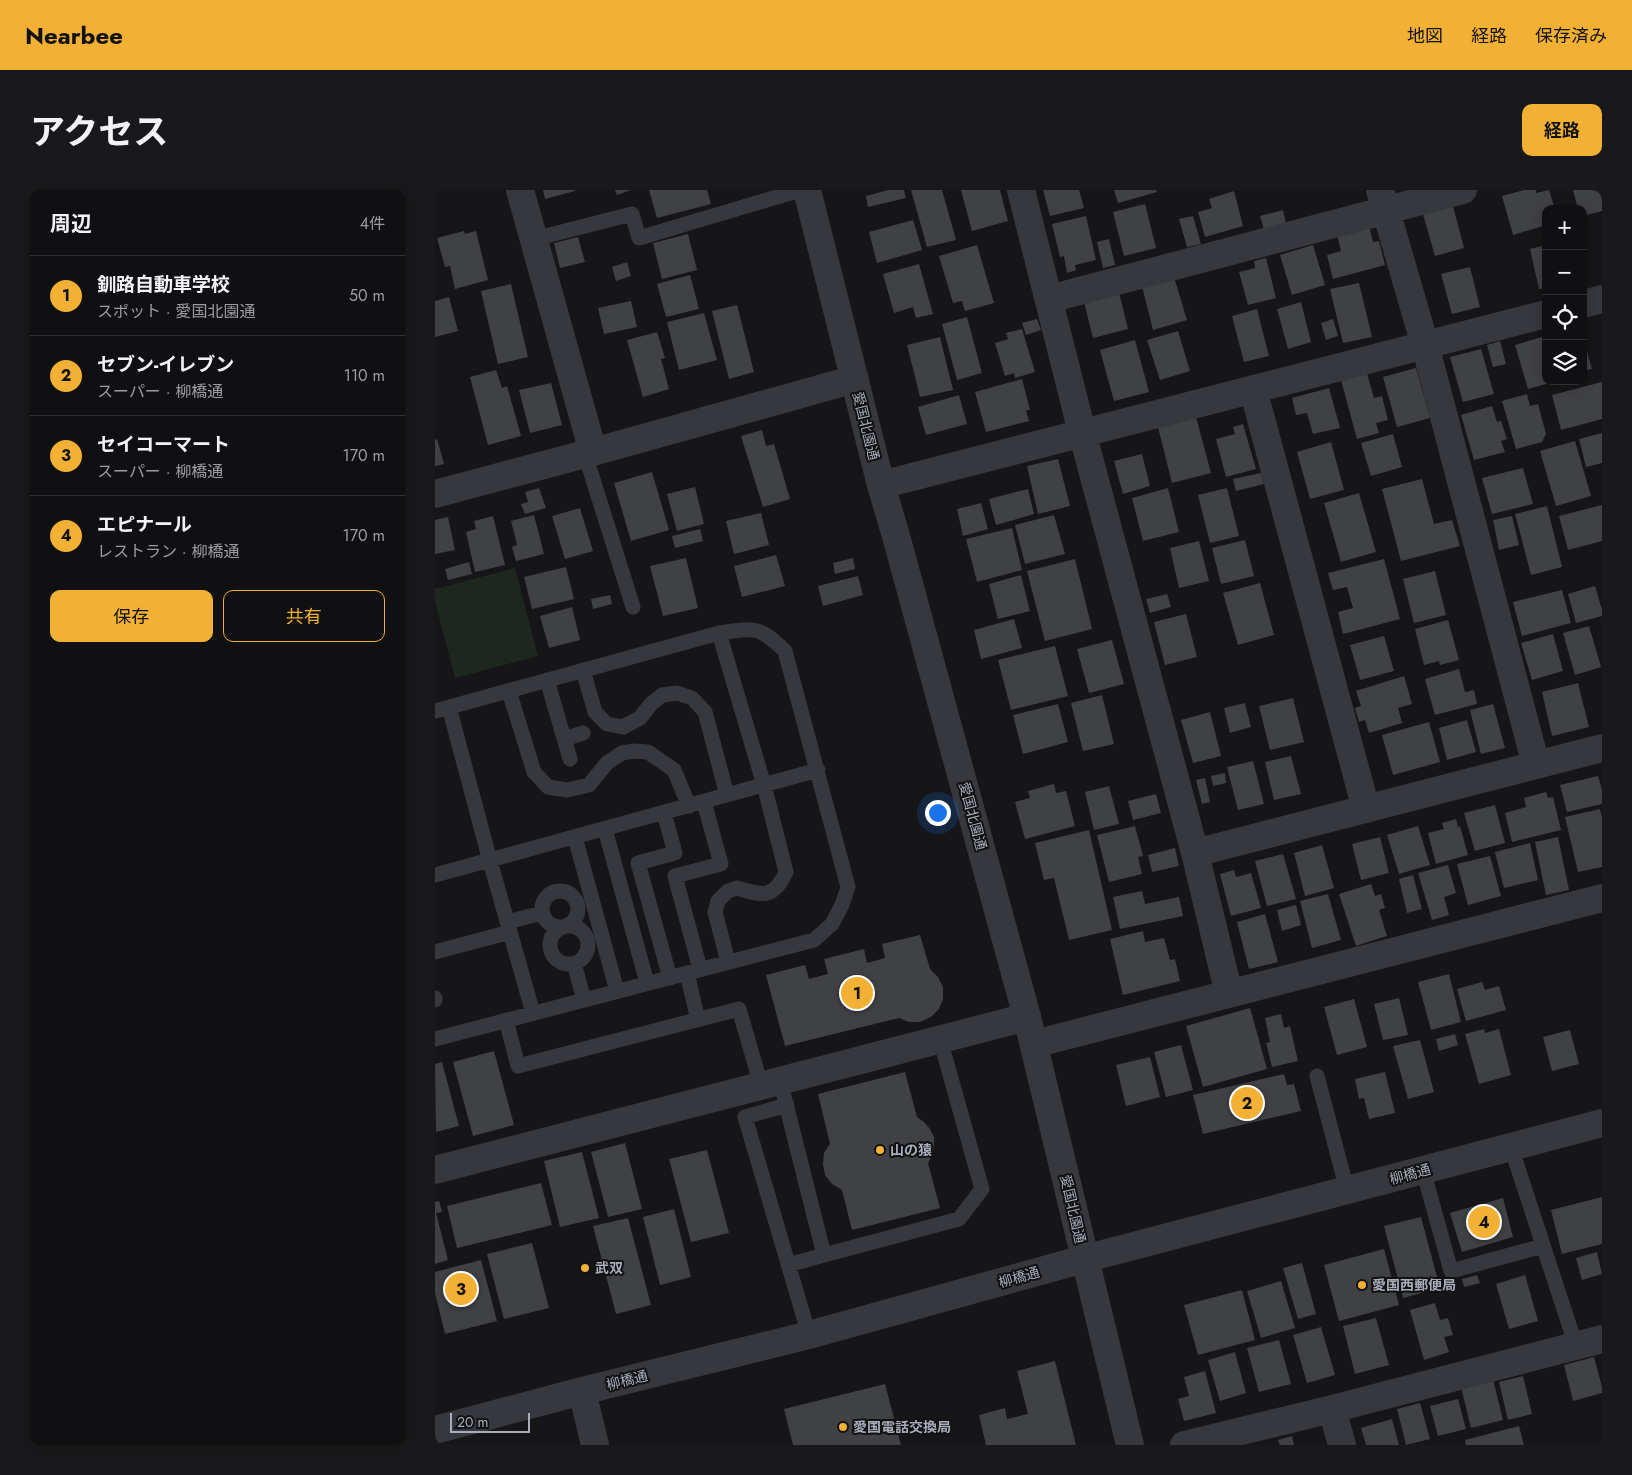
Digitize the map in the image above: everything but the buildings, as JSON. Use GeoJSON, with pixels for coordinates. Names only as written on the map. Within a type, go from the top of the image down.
{"type":"FeatureCollection","features":[{"type":"Feature","properties":{"kind":"street"},"geometry":{"type":"LineString","coordinates":[[520,190],[589,453]]}},
{"type":"Feature","properties":{"kind":"street","name":"愛国北園通"},"geometry":{"type":"LineString","coordinates":[[807,190],[881,485],[902,555],[1034,1044],[1130,1445]]}},
{"type":"Feature","properties":{"kind":"street"},"geometry":{"type":"LineString","coordinates":[[1021,190],[1082,432],[1195,853],[1229,994]]}},
{"type":"Feature","properties":{"kind":"street"},"geometry":{"type":"LineString","coordinates":[[1049,299],[1383,200],[1463,190]]}},
{"type":"Feature","properties":{"kind":"street"},"geometry":{"type":"LineString","coordinates":[[1383,200],[1425,345],[1536,765]]}},
{"type":"Feature","properties":{"kind":"street"},"geometry":{"type":"LineString","coordinates":[[1587,303],[1602,299]]}},
{"type":"Feature","properties":{"kind":"street"},"geometry":{"type":"LineString","coordinates":[[881,485],[1542,315]]}},
{"type":"Feature","properties":{"kind":"street"},"geometry":{"type":"LineString","coordinates":[[435,494],[855,380]]}},
{"type":"Feature","properties":{"kind":"street"},"geometry":{"type":"LineString","coordinates":[[1253,389],[1366,809]]}},
{"type":"Feature","properties":{"kind":"street"},"geometry":{"type":"LineString","coordinates":[[1195,853],[1602,748]]}},
{"type":"Feature","properties":{"kind":"street"},"geometry":{"type":"LineString","coordinates":[[1034,1044],[1602,898]]}},
{"type":"Feature","properties":{"kind":"street"},"geometry":{"type":"LineString","coordinates":[[435,1170],[776,1090],[940,1039],[1027,1017]]}},
{"type":"Feature","properties":{"kind":"street","name":"柳橋通"},"geometry":{"type":"LineString","coordinates":[[435,1430],[581,1391],[809,1335],[1085,1259],[1602,1123]]}},
{"type":"Feature","properties":{"kind":"street"},"geometry":{"type":"LineString","coordinates":[[1184,1445],[1602,1339]]}},
{"type":"Feature","properties":{"kind":"street"},"geometry":{"type":"LineString","coordinates":[[581,1391],[595,1445]]}},
{"type":"Feature","properties":{"kind":"street"},"geometry":{"type":"LineString","coordinates":[[1332,1409],[1342,1445]]}},
{"type":"Feature","properties":{"kind":"lane"},"geometry":{"type":"LineString","coordinates":[[534,239],[632,214],[639,238],[800,190]]}},
{"type":"Feature","properties":{"kind":"lane"},"geometry":{"type":"LineString","coordinates":[[589,453],[633,607]]}},
{"type":"Feature","properties":{"kind":"lane"},"geometry":{"type":"LineString","coordinates":[[435,1039],[813,940],[832,924],[842,905],[848,887],[785,651],[768,635],[752,628],[719,632],[442,709],[490,860],[533,1013]]}},
{"type":"Feature","properties":{"kind":"lane"},"geometry":{"type":"LineString","coordinates":[[719,632],[764,785],[786,872],[781,883],[773,892],[759,895],[737,888],[728,891],[718,901],[715,912],[728,962]]}},
{"type":"Feature","properties":{"kind":"lane"},"geometry":{"type":"LineString","coordinates":[[583,670],[595,712],[607,724],[623,727],[640,718],[651,704],[662,695],[677,693],[692,698],[705,712],[727,796]]}},
{"type":"Feature","properties":{"kind":"lane"},"geometry":{"type":"LineString","coordinates":[[547,680],[569,759]]}},
{"type":"Feature","properties":{"kind":"lane"},"geometry":{"type":"LineString","coordinates":[[509,691],[534,772],[548,787],[567,790],[589,785],[607,763],[622,753],[634,751],[648,752],[674,770],[689,806]]}},
{"type":"Feature","properties":{"kind":"lane"},"geometry":{"type":"LineString","coordinates":[[564,738],[583,734]]}},
{"type":"Feature","properties":{"kind":"lane"},"geometry":{"type":"LineString","coordinates":[[436,873],[605,829],[817,770]]}},
{"type":"Feature","properties":{"kind":"lane"},"geometry":{"type":"LineString","coordinates":[[698,1020],[693,971],[675,876],[721,864],[704,802]]}},
{"type":"Feature","properties":{"kind":"lane"},"geometry":{"type":"LineString","coordinates":[[664,813],[675,853],[638,863],[670,978]]}},
{"type":"Feature","properties":{"kind":"lane"},"geometry":{"type":"LineString","coordinates":[[605,829],[647,983]]}},
{"type":"Feature","properties":{"kind":"lane"},"geometry":{"type":"LineString","coordinates":[[575,837],[617,991]]}},
{"type":"Feature","properties":{"kind":"lane"},"geometry":{"type":"LineString","coordinates":[[542,913],[543,902],[551,893],[562,890],[573,896],[577,902],[578,914],[575,920],[565,926],[559,929],[554,934],[551,939],[552,952],[561,962],[574,963],[584,957],[588,940],[582,930],[571,926],[565,926],[559,928],[553,926],[544,919],[542,913]]}},
{"type":"Feature","properties":{"kind":"lane"},"geometry":{"type":"LineString","coordinates":[[435,952],[509,927],[542,913]]}},
{"type":"Feature","properties":{"kind":"lane"},"geometry":{"type":"LineString","coordinates":[[574,963],[584,1000]]}},
{"type":"Feature","properties":{"kind":"lane"},"geometry":{"type":"LineString","coordinates":[[506,1020],[518,1066],[739,1009],[776,1090],[825,1254]]}},
{"type":"Feature","properties":{"kind":"lane"},"geometry":{"type":"LineString","coordinates":[[788,1265],[959,1219],[982,1189],[940,1039]]}},
{"type":"Feature","properties":{"kind":"lane"},"geometry":{"type":"LineString","coordinates":[[1317,1076],[1347,1190]]}},
{"type":"Feature","properties":{"kind":"lane"},"geometry":{"type":"LineString","coordinates":[[776,1090],[745,1117],[809,1335]]}},
{"type":"Feature","properties":{"kind":"lane"},"geometry":{"type":"LineString","coordinates":[[1511,1147],[1576,1346]]}},
{"type":"Feature","properties":{"kind":"lane"},"geometry":{"type":"LineString","coordinates":[[1423,1170],[1451,1271],[1543,1246]]}},
{"type":"Feature","properties":{"kind":"shaded area"},"geometry":{"type":"Polygon","coordinates":[[[515,568],[538,656],[455,678],[435,602],[435,589],[515,568]]]}},
{"type":"Feature","properties":{"kind":"place","name":"釧路自動車学校"},"geometry":{"type":"Point","coordinates":[857,993]}},
{"type":"Feature","properties":{"kind":"place","name":"セブン-イレブン"},"geometry":{"type":"Point","coordinates":[1247,1103]}},
{"type":"Feature","properties":{"kind":"place","name":"山の猿"},"geometry":{"type":"Point","coordinates":[880,1150]}},
{"type":"Feature","properties":{"kind":"place","name":"エピナール"},"geometry":{"type":"Point","coordinates":[1484,1222]}},
{"type":"Feature","properties":{"kind":"place","name":"武双"},"geometry":{"type":"Point","coordinates":[585,1268]}},
{"type":"Feature","properties":{"kind":"place","name":"愛国西郵便局"},"geometry":{"type":"Point","coordinates":[1362,1285]}},
{"type":"Feature","properties":{"kind":"place","name":"セイコーマート"},"geometry":{"type":"Point","coordinates":[461,1289]}},
{"type":"Feature","properties":{"kind":"place","name":"愛国電話交換局"},"geometry":{"type":"Point","coordinates":[843,1427]}}]}
